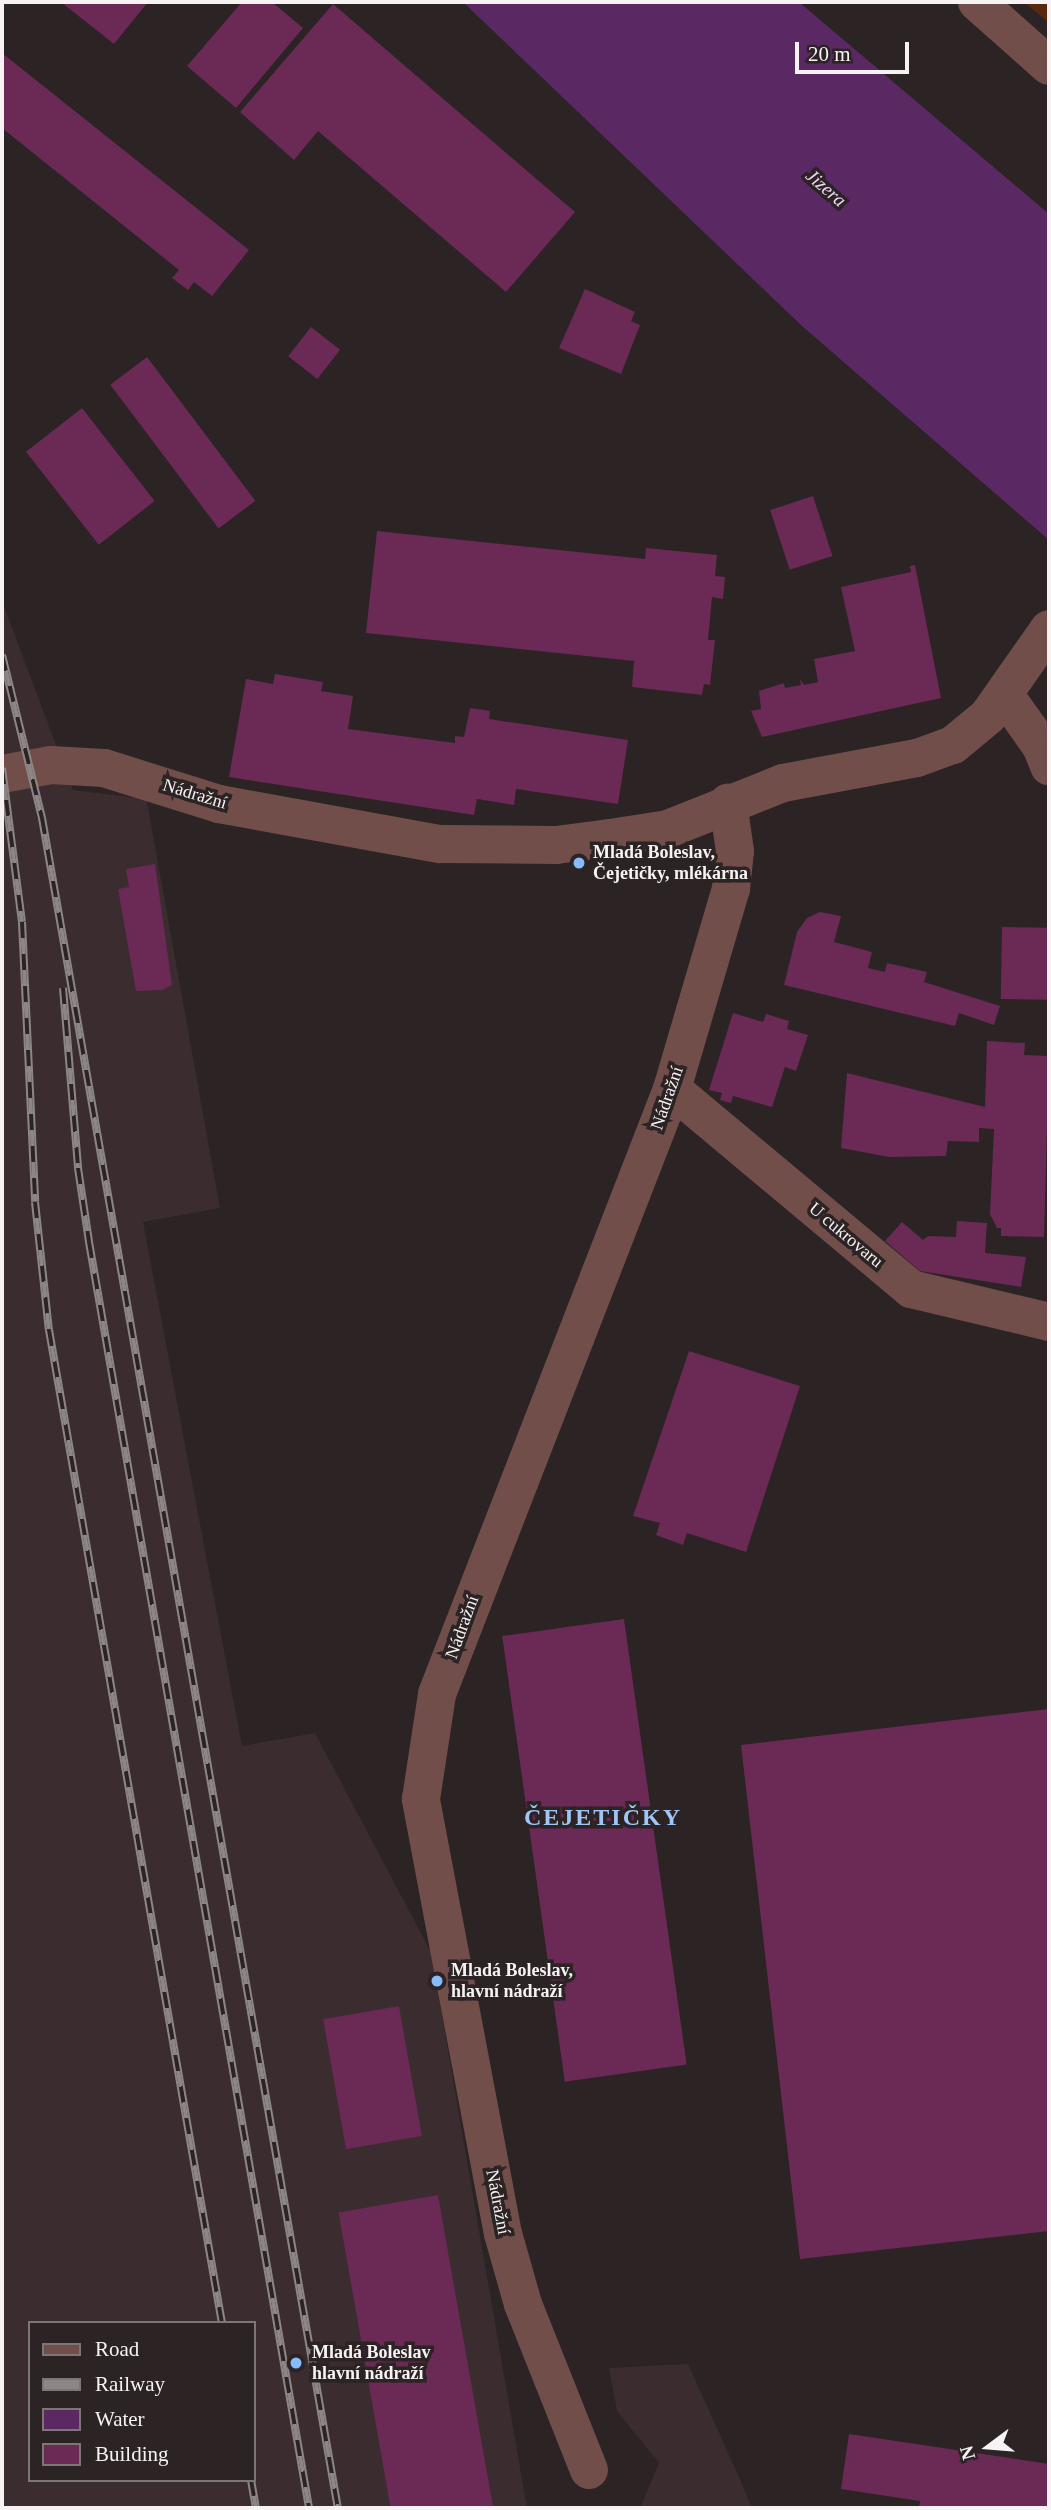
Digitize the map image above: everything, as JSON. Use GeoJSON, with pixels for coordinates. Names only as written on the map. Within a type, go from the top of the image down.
{"type":"FeatureCollection","features":[{"type":"Feature","properties":{"kind":"street"},"geometry":{"type":"LineString","coordinates":[[976,2],[1049,66]]}},
{"type":"Feature","properties":{"kind":"street","name":"Nádražní"},"geometry":{"type":"LineString","coordinates":[[2,774],[75,765],[147,779],[219,804],[466,846],[556,845],[668,829],[783,783],[935,752],[969,734],[1004,694],[1049,629]]}},
{"type":"Feature","properties":{"kind":"street"},"geometry":{"type":"LineString","coordinates":[[1004,694],[1041,746],[1049,766]]}},
{"type":"Feature","properties":{"kind":"street","name":"Nádražní"},"geometry":{"type":"LineString","coordinates":[[589,2470],[523,2304],[503,2234],[421,1799],[438,1694],[672,1089],[731,890],[735,851],[728,803]]}},
{"type":"Feature","properties":{"kind":"street","name":"U cukrovaru"},"geometry":{"type":"LineString","coordinates":[[672,1089],[911,1289],[1049,1322]]}},
{"type":"Feature","properties":{"kind":"shaded area"},"geometry":{"type":"Polygon","coordinates":[[[1024,2],[1049,2],[1049,23],[1024,2]]]}},
{"type":"Feature","properties":{"kind":"shaded area"},"geometry":{"type":"Polygon","coordinates":[[[2,601],[73,790],[146,799],[147,802],[220,1208],[143,1222],[242,1746],[315,1733],[431,1952],[527,2508],[2,2508],[2,601]]]}},
{"type":"Feature","properties":{"kind":"shaded area"},"geometry":{"type":"Polygon","coordinates":[[[688,2364],[752,2508],[640,2508],[659,2463],[617,2411],[609,2368],[688,2364]]]}},
{"type":"Feature","properties":{"kind":"water","name":"Jizera"},"geometry":{"type":"Polygon","coordinates":[[[463,2],[799,2],[1049,214],[1049,540],[802,326],[463,2]]]}},
{"type":"Feature","properties":{"kind":"building"},"geometry":{"type":"Polygon","coordinates":[[[61,2],[148,2],[114,44],[61,2]]]}},
{"type":"Feature","properties":{"kind":"building"},"geometry":{"type":"Polygon","coordinates":[[[242,2],[272,2],[303,28],[236,108],[187,66],[242,2]]]}},
{"type":"Feature","properties":{"kind":"building"},"geometry":{"type":"Polygon","coordinates":[[[333,4],[575,212],[506,292],[318,131],[294,160],[240,112],[333,4]]]}},
{"type":"Feature","properties":{"kind":"building"},"geometry":{"type":"Polygon","coordinates":[[[2,53],[249,250],[212,296],[194,282],[188,290],[172,278],[179,270],[2,128],[2,53]]]}},
{"type":"Feature","properties":{"kind":"building"},"geometry":{"type":"Polygon","coordinates":[[[585,289],[635,312],[631,321],[640,325],[621,374],[559,348],[585,289]]]}},
{"type":"Feature","properties":{"kind":"building"},"geometry":{"type":"Polygon","coordinates":[[[311,327],[340,350],[317,379],[288,356],[311,327]]]}},
{"type":"Feature","properties":{"kind":"building"},"geometry":{"type":"Polygon","coordinates":[[[147,357],[255,501],[219,528],[110,385],[147,357]]]}},
{"type":"Feature","properties":{"kind":"building"},"geometry":{"type":"Polygon","coordinates":[[[82,408],[155,501],[99,545],[26,452],[82,408]]]}},
{"type":"Feature","properties":{"kind":"building"},"geometry":{"type":"Polygon","coordinates":[[[813,496],[832,556],[790,570],[770,510],[813,496]]]}},
{"type":"Feature","properties":{"kind":"building"},"geometry":{"type":"Polygon","coordinates":[[[377,531],[645,559],[646,548],[717,555],[715,576],[725,577],[723,599],[712,597],[708,640],[715,640],[710,685],[704,684],[702,695],[632,687],[634,661],[366,633],[377,531]]]}},
{"type":"Feature","properties":{"kind":"building"},"geometry":{"type":"Polygon","coordinates":[[[915,565],[941,698],[762,737],[751,711],[761,709],[759,691],[784,683],[785,688],[801,685],[800,679],[804,685],[818,682],[814,659],[855,651],[841,587],[911,572],[910,566],[915,565]]]}},
{"type":"Feature","properties":{"kind":"building"},"geometry":{"type":"Polygon","coordinates":[[[275,674],[323,682],[321,691],[353,696],[348,729],[455,743],[455,736],[464,737],[470,708],[490,711],[489,719],[628,740],[618,804],[516,789],[514,805],[477,799],[474,815],[229,777],[246,679],[273,684],[275,674]]]}},
{"type":"Feature","properties":{"kind":"building"},"geometry":{"type":"Polygon","coordinates":[[[155,864],[172,985],[162,990],[136,991],[118,889],[129,887],[126,869],[155,864]]]}},
{"type":"Feature","properties":{"kind":"building"},"geometry":{"type":"Polygon","coordinates":[[[820,912],[841,916],[834,942],[872,952],[868,968],[885,972],[887,963],[927,972],[924,982],[1000,1006],[994,1025],[959,1013],[955,1026],[784,985],[797,932],[807,918],[820,912]]]}},
{"type":"Feature","properties":{"kind":"building"},"geometry":{"type":"Polygon","coordinates":[[[1002,927],[1049,928],[1048,1000],[1001,999],[1002,927]]]}},
{"type":"Feature","properties":{"kind":"building"},"geometry":{"type":"Polygon","coordinates":[[[733,1013],[763,1022],[766,1014],[789,1021],[787,1029],[808,1035],[796,1071],[785,1067],[772,1107],[733,1096],[731,1103],[720,1100],[722,1093],[709,1090],[733,1013]]]}},
{"type":"Feature","properties":{"kind":"building"},"geometry":{"type":"Polygon","coordinates":[[[987,1041],[1025,1043],[1024,1055],[1049,1056],[1044,1237],[1001,1236],[1001,1228],[997,1228],[990,1214],[994,1129],[979,1128],[979,1142],[948,1141],[946,1156],[889,1157],[841,1148],[847,1073],[985,1107],[987,1041]]]}},
{"type":"Feature","properties":{"kind":"building"},"geometry":{"type":"Polygon","coordinates":[[[957,1221],[987,1223],[985,1253],[1026,1257],[1021,1287],[920,1271],[885,1241],[902,1222],[923,1240],[928,1236],[956,1237],[957,1221]]]}},
{"type":"Feature","properties":{"kind":"building"},"geometry":{"type":"Polygon","coordinates":[[[689,1351],[800,1386],[746,1552],[687,1533],[683,1545],[656,1535],[660,1523],[633,1516],[689,1351]]]}},
{"type":"Feature","properties":{"kind":"building"},"geometry":{"type":"Polygon","coordinates":[[[624,1619],[687,2065],[565,2082],[502,1636],[624,1619]]]}},
{"type":"Feature","properties":{"kind":"building"},"geometry":{"type":"Polygon","coordinates":[[[1049,1709],[1049,2231],[800,2259],[741,1745],[1049,1709]]]}},
{"type":"Feature","properties":{"kind":"building"},"geometry":{"type":"Polygon","coordinates":[[[399,2006],[422,2136],[346,2149],[323,2019],[399,2006]]]}},
{"type":"Feature","properties":{"kind":"building"},"geometry":{"type":"Polygon","coordinates":[[[438,2195],[493,2508],[391,2508],[339,2213],[438,2195]]]}},
{"type":"Feature","properties":{"kind":"building"},"geometry":{"type":"Polygon","coordinates":[[[849,2434],[1049,2464],[1049,2508],[919,2508],[920,2501],[841,2489],[849,2434]]]}},
{"type":"Feature","properties":{"kind":"railway"},"geometry":{"type":"LineString","coordinates":[[2,655],[42,818],[338,2508]]}},
{"type":"Feature","properties":{"kind":"railway"},"geometry":{"type":"LineString","coordinates":[[2,768],[22,922],[35,1202],[49,1330],[222,2321]]}},
{"type":"Feature","properties":{"kind":"railway"},"geometry":{"type":"LineString","coordinates":[[63,988],[78,1168],[89,1242],[309,2508]]}},
{"type":"Feature","properties":{"kind":"railway"},"geometry":{"type":"LineString","coordinates":[[251,2482],[256,2508]]}},
{"type":"Feature","properties":{"kind":"place","name":"Mladá Boleslav, Čejetičky, mlékárna"},"geometry":{"type":"Point","coordinates":[579,863]}},
{"type":"Feature","properties":{"kind":"place","name":"Mladá Boleslav, hlavní nádraží"},"geometry":{"type":"Point","coordinates":[437,1981]}},
{"type":"Feature","properties":{"kind":"place","name":"Mladá Boleslav hlavní nádraží"},"geometry":{"type":"Point","coordinates":[296,2363]}},
{"type":"Feature","properties":{"kind":"district","name":"ČEJETIČKY"},"geometry":{"type":"Point","coordinates":[603,1818]}}]}
